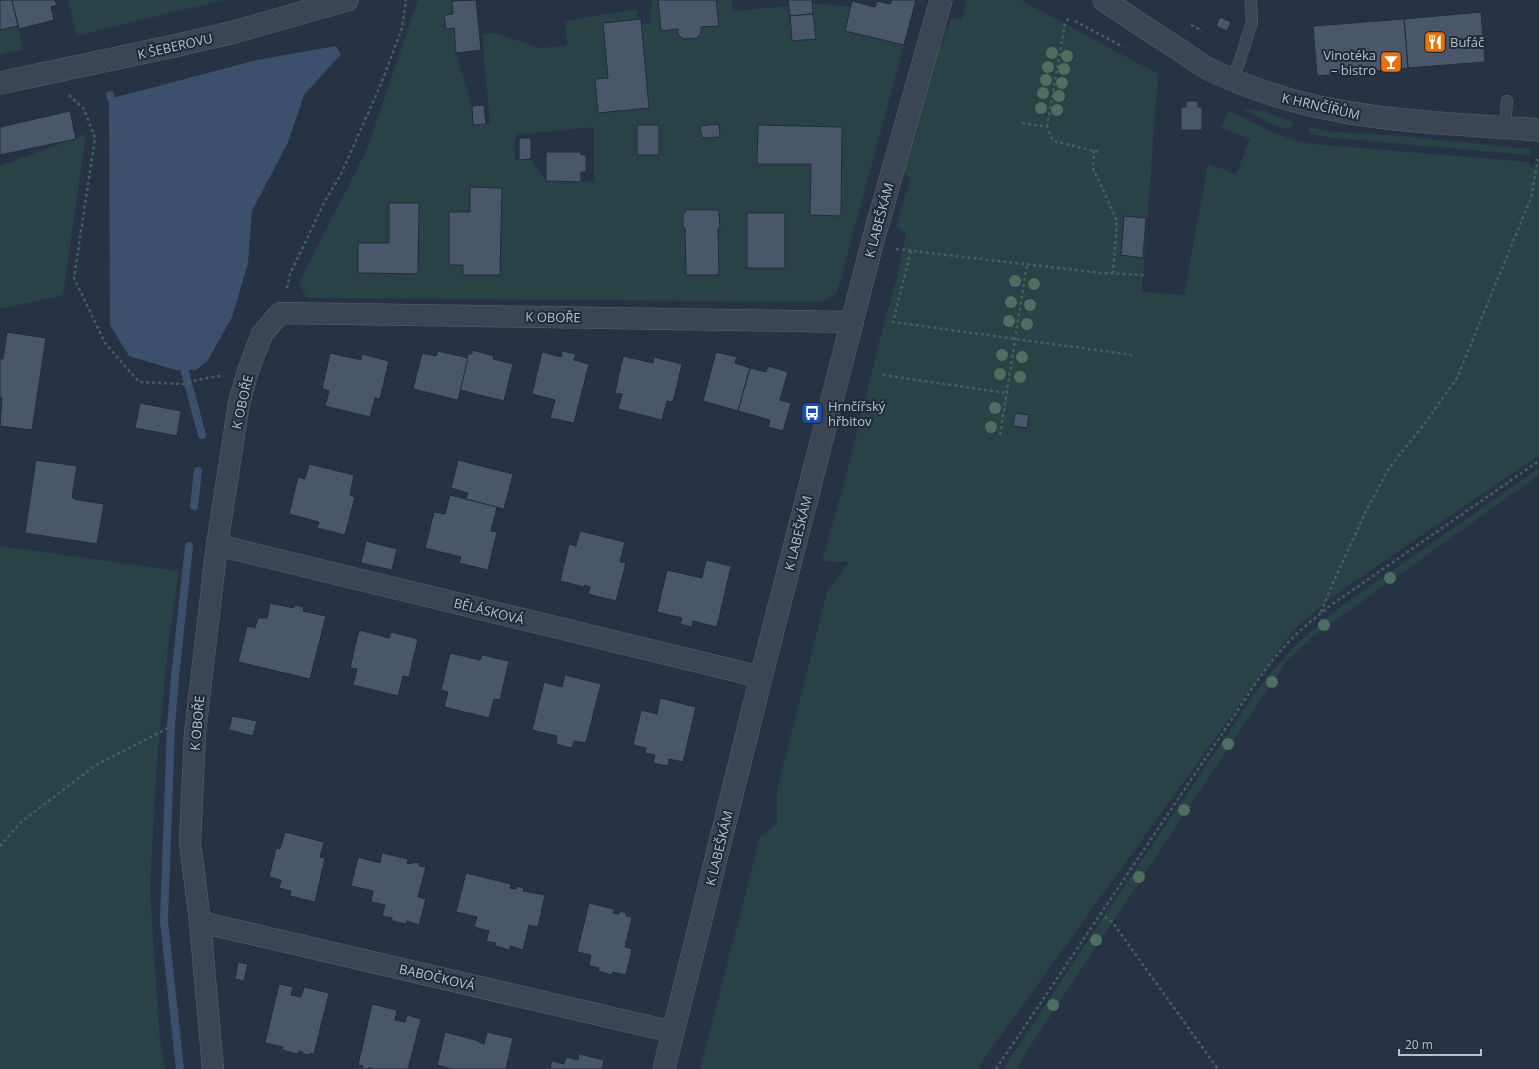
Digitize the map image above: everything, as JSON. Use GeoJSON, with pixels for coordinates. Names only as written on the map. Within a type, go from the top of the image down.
{"type":"FeatureCollection","features":[{"type":"Feature","properties":{"kind":"street","name":"K ŠEBEROVU"},"geometry":{"type":"LineString","coordinates":[[0,83],[58,72],[234,32],[347,0]]}},
{"type":"Feature","properties":{"kind":"street","name":"K LABEŠKÁM"},"geometry":{"type":"LineString","coordinates":[[664,1069],[761,677],[872,244],[941,0]]}},
{"type":"Feature","properties":{"kind":"street","name":"K HRNČÍŘŮM"},"geometry":{"type":"LineString","coordinates":[[1104,0],[1208,69],[1232,80],[1306,105],[1340,112],[1452,125],[1539,130]]}},
{"type":"Feature","properties":{"kind":"street","name":"K OBOŘE"},"geometry":{"type":"LineString","coordinates":[[213,1069],[200,922],[190,843],[195,733],[217,545],[239,403],[248,372],[262,334],[280,313],[853,322]]}},
{"type":"Feature","properties":{"kind":"street","name":"BĚLÁSKOVÁ"},"geometry":{"type":"LineString","coordinates":[[217,545],[761,677]]}},
{"type":"Feature","properties":{"kind":"street","name":"BABOČKOVÁ"},"geometry":{"type":"LineString","coordinates":[[200,922],[674,1032]]}},
{"type":"Feature","properties":{"kind":"lane"},"geometry":{"type":"LineString","coordinates":[[1232,80],[1252,22],[1251,0]]}},
{"type":"Feature","properties":{"kind":"lane"},"geometry":{"type":"LineString","coordinates":[[1505,128],[1507,101]]}},
{"type":"Feature","properties":{"kind":"path"},"geometry":{"type":"LineString","coordinates":[[280,313],[290,274],[324,203],[341,174],[381,84],[402,28],[406,0]]}},
{"type":"Feature","properties":{"kind":"path"},"geometry":{"type":"LineString","coordinates":[[1069,17],[1065,24],[1047,128],[1053,141],[1099,152]]}},
{"type":"Feature","properties":{"kind":"path"},"geometry":{"type":"LineString","coordinates":[[1075,21],[1123,47]]}},
{"type":"Feature","properties":{"kind":"path"},"geometry":{"type":"LineString","coordinates":[[58,72],[65,90],[84,109],[94,138],[74,278],[105,343],[139,382],[183,384],[201,378]]}},
{"type":"Feature","properties":{"kind":"path"},"geometry":{"type":"LineString","coordinates":[[1022,123],[1047,128]]}},
{"type":"Feature","properties":{"kind":"path"},"geometry":{"type":"LineString","coordinates":[[1094,150],[1093,168],[1117,221],[1113,273]]}},
{"type":"Feature","properties":{"kind":"path"},"geometry":{"type":"LineString","coordinates":[[1321,613],[1362,520],[1389,468],[1423,426],[1457,378],[1531,198],[1538,159]]}},
{"type":"Feature","properties":{"kind":"path"},"geometry":{"type":"LineString","coordinates":[[891,248],[1027,264],[1144,275]]}},
{"type":"Feature","properties":{"kind":"path"},"geometry":{"type":"LineString","coordinates":[[911,251],[893,322],[1132,355]]}},
{"type":"Feature","properties":{"kind":"path"},"geometry":{"type":"LineString","coordinates":[[1000,436],[1027,264]]}},
{"type":"Feature","properties":{"kind":"path"},"geometry":{"type":"LineString","coordinates":[[883,375],[1006,393]]}},
{"type":"Feature","properties":{"kind":"path"},"geometry":{"type":"LineString","coordinates":[[996,1069],[1264,672],[1284,646],[1305,625],[1321,613],[1539,461]]}},
{"type":"Feature","properties":{"kind":"path"},"geometry":{"type":"LineString","coordinates":[[0,846],[21,822],[96,765],[171,726],[198,709]]}},
{"type":"Feature","properties":{"kind":"path"},"geometry":{"type":"LineString","coordinates":[[1100,914],[1113,923],[1218,1069]]}},
{"type":"Feature","properties":{"kind":"green space"},"geometry":{"type":"Polygon","coordinates":[[[68,0],[224,0],[77,36],[68,0]]]}},
{"type":"Feature","properties":{"kind":"green space"},"geometry":{"type":"Polygon","coordinates":[[[418,0],[452,0],[453,14],[444,16],[445,29],[454,28],[456,53],[472,106],[473,125],[490,124],[482,34],[495,33],[539,48],[567,46],[565,21],[637,9],[638,20],[642,29],[642,24],[651,23],[650,7],[653,11],[652,0],[731,0],[733,11],[788,6],[790,16],[813,14],[812,3],[851,7],[845,31],[904,45],[837,293],[823,302],[307,298],[299,283],[367,149],[418,0]],[[594,127],[516,135],[515,160],[531,159],[546,181],[594,182],[594,127]]]}},
{"type":"Feature","properties":{"kind":"green space"},"geometry":{"type":"Polygon","coordinates":[[[967,0],[1021,0],[1158,74],[1142,292],[1184,295],[1208,164],[1236,174],[1250,139],[1221,128],[1228,110],[1259,126],[1302,142],[1530,162],[1529,166],[1539,167],[1539,455],[1325,602],[1292,632],[978,1069],[700,1069],[760,837],[777,823],[777,790],[827,591],[849,562],[822,561],[852,454],[878,346],[897,276],[906,234],[896,226],[911,177],[903,175],[936,57],[951,18],[962,20],[967,0]]]}},
{"type":"Feature","properties":{"kind":"green space"},"geometry":{"type":"Polygon","coordinates":[[[18,26],[23,49],[0,55],[0,30],[18,26]]]}},
{"type":"Feature","properties":{"kind":"green space"},"geometry":{"type":"Polygon","coordinates":[[[1242,109],[1263,111],[1293,122],[1291,127],[1287,129],[1270,123],[1242,109]]]}},
{"type":"Feature","properties":{"kind":"green space"},"geometry":{"type":"Polygon","coordinates":[[[1309,127],[1336,132],[1389,135],[1531,149],[1530,155],[1334,138],[1310,134],[1309,127]]]}},
{"type":"Feature","properties":{"kind":"green space"},"geometry":{"type":"Polygon","coordinates":[[[86,134],[63,295],[0,309],[0,166],[86,134]]]}},
{"type":"Feature","properties":{"kind":"green space"},"geometry":{"type":"Polygon","coordinates":[[[1539,468],[1539,475],[1315,635],[1286,662],[1029,1048],[1017,1069],[1003,1069],[1104,916],[1260,686],[1279,664],[1309,633],[1343,605],[1539,468]]]}},
{"type":"Feature","properties":{"kind":"green space"},"geometry":{"type":"Polygon","coordinates":[[[0,546],[179,571],[169,638],[157,759],[150,889],[159,1032],[165,1069],[0,1069],[0,546]]]}},
{"type":"Feature","properties":{"kind":"water"},"geometry":{"type":"Polygon","coordinates":[[[336,46],[341,54],[304,95],[288,142],[252,211],[248,263],[232,317],[208,360],[196,370],[176,370],[129,356],[110,325],[109,99],[257,60],[336,46]]]}},
{"type":"Feature","properties":{"kind":"building"},"geometry":{"type":"Polygon","coordinates":[[[0,0],[12,0],[18,26],[0,30],[0,0]]]}},
{"type":"Feature","properties":{"kind":"building"},"geometry":{"type":"Polygon","coordinates":[[[12,0],[55,0],[57,5],[51,7],[54,20],[19,29],[12,0]]]}},
{"type":"Feature","properties":{"kind":"building"},"geometry":{"type":"Polygon","coordinates":[[[476,0],[481,50],[456,53],[454,28],[446,29],[444,15],[453,14],[452,1],[476,0]]]}},
{"type":"Feature","properties":{"kind":"building"},"geometry":{"type":"Polygon","coordinates":[[[658,0],[716,0],[719,26],[701,27],[701,33],[697,38],[684,39],[678,35],[678,29],[661,31],[658,0]]]}},
{"type":"Feature","properties":{"kind":"building"},"geometry":{"type":"Polygon","coordinates":[[[788,0],[812,0],[813,14],[790,16],[788,0]]]}},
{"type":"Feature","properties":{"kind":"building"},"geometry":{"type":"Polygon","coordinates":[[[892,0],[916,0],[904,45],[845,31],[852,1],[875,7],[877,1],[890,4],[892,0]]]}},
{"type":"Feature","properties":{"kind":"building"},"geometry":{"type":"Polygon","coordinates":[[[1481,12],[1485,62],[1408,68],[1404,19],[1481,12]]]}},
{"type":"Feature","properties":{"kind":"building"},"geometry":{"type":"Polygon","coordinates":[[[813,14],[816,39],[792,41],[790,16],[813,14]]]}},
{"type":"Feature","properties":{"kind":"building"},"geometry":{"type":"Polygon","coordinates":[[[1220,17],[1231,22],[1227,31],[1216,26],[1220,17]]]}},
{"type":"Feature","properties":{"kind":"building"},"geometry":{"type":"Polygon","coordinates":[[[641,19],[649,108],[598,113],[595,79],[608,78],[603,23],[641,19]]]}},
{"type":"Feature","properties":{"kind":"building"},"geometry":{"type":"Polygon","coordinates":[[[1404,19],[1408,68],[1317,76],[1313,26],[1404,19]]]}},
{"type":"Feature","properties":{"kind":"building"},"geometry":{"type":"Polygon","coordinates":[[[1186,101],[1198,101],[1198,107],[1202,107],[1202,130],[1181,130],[1181,107],[1186,107],[1186,101]]]}},
{"type":"Feature","properties":{"kind":"building"},"geometry":{"type":"Polygon","coordinates":[[[484,105],[486,124],[473,125],[472,106],[484,105]]]}},
{"type":"Feature","properties":{"kind":"building"},"geometry":{"type":"Polygon","coordinates":[[[70,111],[76,139],[0,155],[0,127],[70,111]]]}},
{"type":"Feature","properties":{"kind":"building"},"geometry":{"type":"Polygon","coordinates":[[[719,124],[720,137],[702,138],[700,126],[719,124]]]}},
{"type":"Feature","properties":{"kind":"building"},"geometry":{"type":"Polygon","coordinates":[[[637,125],[659,125],[659,155],[637,155],[637,125]]]}},
{"type":"Feature","properties":{"kind":"building"},"geometry":{"type":"Polygon","coordinates":[[[758,125],[842,127],[841,216],[810,215],[811,164],[757,164],[758,125]]]}},
{"type":"Feature","properties":{"kind":"building"},"geometry":{"type":"Polygon","coordinates":[[[519,138],[531,138],[531,159],[519,160],[519,138]]]}},
{"type":"Feature","properties":{"kind":"building"},"geometry":{"type":"Polygon","coordinates":[[[546,152],[581,152],[581,155],[586,155],[586,172],[581,172],[581,182],[546,181],[546,152]]]}},
{"type":"Feature","properties":{"kind":"building"},"geometry":{"type":"Polygon","coordinates":[[[470,187],[502,188],[500,275],[463,275],[463,265],[449,265],[449,212],[470,212],[470,187]]]}},
{"type":"Feature","properties":{"kind":"building"},"geometry":{"type":"Polygon","coordinates":[[[389,203],[419,203],[418,274],[358,273],[358,243],[389,243],[389,203]]]}},
{"type":"Feature","properties":{"kind":"building"},"geometry":{"type":"Polygon","coordinates":[[[685,210],[718,210],[720,228],[718,228],[719,275],[686,275],[685,228],[683,228],[683,213],[685,213],[685,210]]]}},
{"type":"Feature","properties":{"kind":"building"},"geometry":{"type":"Polygon","coordinates":[[[747,213],[785,213],[785,268],[747,268],[747,213]]]}},
{"type":"Feature","properties":{"kind":"building"},"geometry":{"type":"Polygon","coordinates":[[[1124,216],[1146,218],[1143,258],[1121,255],[1124,216]]]}},
{"type":"Feature","properties":{"kind":"building"},"geometry":{"type":"Polygon","coordinates":[[[7,332],[46,338],[32,430],[0,426],[2,398],[0,398],[0,359],[3,359],[7,332]]]}},
{"type":"Feature","properties":{"kind":"building"},"geometry":{"type":"Polygon","coordinates":[[[472,350],[494,356],[493,359],[513,364],[504,401],[460,390],[468,354],[472,354],[472,350]]]}},
{"type":"Feature","properties":{"kind":"building"},"geometry":{"type":"Polygon","coordinates":[[[438,351],[468,358],[458,400],[413,389],[422,353],[436,356],[438,351]]]}},
{"type":"Feature","properties":{"kind":"building"},"geometry":{"type":"Polygon","coordinates":[[[562,351],[576,354],[574,360],[589,364],[574,423],[550,418],[555,400],[532,394],[542,352],[561,357],[562,351]]]}},
{"type":"Feature","properties":{"kind":"building"},"geometry":{"type":"Polygon","coordinates":[[[716,352],[737,357],[735,363],[750,368],[738,411],[703,401],[716,352]]]}},
{"type":"Feature","properties":{"kind":"building"},"geometry":{"type":"Polygon","coordinates":[[[330,353],[361,360],[362,354],[389,361],[380,399],[375,398],[370,417],[325,406],[329,391],[322,389],[330,353]]]}},
{"type":"Feature","properties":{"kind":"building"},"geometry":{"type":"Polygon","coordinates":[[[623,356],[653,363],[654,357],[682,364],[673,402],[667,401],[662,420],[618,409],[622,394],[615,393],[623,356]]]}},
{"type":"Feature","properties":{"kind":"building"},"geometry":{"type":"Polygon","coordinates":[[[768,366],[788,372],[780,400],[791,403],[783,431],[768,427],[770,420],[738,411],[750,368],[766,372],[768,366]]]}},
{"type":"Feature","properties":{"kind":"building"},"geometry":{"type":"Polygon","coordinates":[[[140,403],[181,411],[177,436],[135,428],[140,403]]]}},
{"type":"Feature","properties":{"kind":"building"},"geometry":{"type":"Polygon","coordinates":[[[1015,413],[1029,415],[1027,428],[1013,426],[1015,413]]]}},
{"type":"Feature","properties":{"kind":"building"},"geometry":{"type":"Polygon","coordinates":[[[36,460],[77,466],[72,497],[74,499],[104,504],[97,544],[25,533],[36,460]]]}},
{"type":"Feature","properties":{"kind":"building"},"geometry":{"type":"Polygon","coordinates":[[[458,460],[513,474],[504,509],[466,499],[468,493],[451,488],[458,460]]]}},
{"type":"Feature","properties":{"kind":"building"},"geometry":{"type":"Polygon","coordinates":[[[309,464],[354,475],[350,495],[355,497],[345,535],[317,528],[319,522],[289,514],[298,477],[305,479],[309,464]]]}},
{"type":"Feature","properties":{"kind":"building"},"geometry":{"type":"Polygon","coordinates":[[[450,495],[497,507],[491,531],[497,532],[488,570],[459,563],[461,557],[425,548],[434,512],[445,514],[450,495]]]}},
{"type":"Feature","properties":{"kind":"building"},"geometry":{"type":"Polygon","coordinates":[[[580,531],[625,542],[620,562],[626,563],[616,601],[588,594],[590,587],[585,585],[584,587],[560,581],[569,544],[576,546],[580,531]]]}},
{"type":"Feature","properties":{"kind":"building"},"geometry":{"type":"Polygon","coordinates":[[[366,541],[397,549],[392,570],[361,563],[366,541]]]}},
{"type":"Feature","properties":{"kind":"building"},"geometry":{"type":"Polygon","coordinates":[[[706,560],[731,566],[717,627],[693,621],[692,627],[680,624],[682,618],[657,612],[667,570],[702,578],[706,560]]]}},
{"type":"Feature","properties":{"kind":"building"},"geometry":{"type":"Polygon","coordinates":[[[270,603],[294,608],[294,605],[304,607],[303,611],[326,616],[310,679],[238,662],[247,626],[255,628],[258,618],[267,618],[270,603]]]}},
{"type":"Feature","properties":{"kind":"building"},"geometry":{"type":"Polygon","coordinates":[[[359,630],[389,638],[391,632],[418,639],[409,677],[403,676],[398,696],[353,685],[357,669],[350,668],[359,630]]]}},
{"type":"Feature","properties":{"kind":"building"},"geometry":{"type":"Polygon","coordinates":[[[450,653],[480,660],[482,655],[509,661],[500,700],[494,699],[489,718],[444,707],[448,692],[441,690],[450,653]]]}},
{"type":"Feature","properties":{"kind":"building"},"geometry":{"type":"Polygon","coordinates":[[[565,675],[601,684],[586,743],[574,741],[572,748],[556,744],[557,736],[532,730],[544,682],[562,687],[565,675]]]}},
{"type":"Feature","properties":{"kind":"building"},"geometry":{"type":"Polygon","coordinates":[[[660,698],[696,707],[683,762],[669,759],[668,766],[653,763],[655,755],[645,753],[646,748],[633,745],[641,710],[657,714],[660,698]]]}},
{"type":"Feature","properties":{"kind":"building"},"geometry":{"type":"Polygon","coordinates":[[[232,716],[257,721],[253,736],[229,730],[232,716]]]}},
{"type":"Feature","properties":{"kind":"building"},"geometry":{"type":"Polygon","coordinates":[[[285,832],[324,842],[320,857],[325,858],[315,902],[290,896],[291,891],[279,888],[281,880],[269,877],[276,848],[280,849],[285,832]]]}},
{"type":"Feature","properties":{"kind":"building"},"geometry":{"type":"Polygon","coordinates":[[[382,853],[408,859],[407,863],[420,863],[419,866],[426,867],[418,897],[426,899],[419,925],[407,921],[406,924],[392,921],[392,918],[382,916],[385,905],[371,902],[373,891],[351,886],[358,857],[380,863],[382,853]]]}},
{"type":"Feature","properties":{"kind":"building"},"geometry":{"type":"Polygon","coordinates":[[[466,873],[511,884],[510,888],[516,889],[517,886],[524,888],[523,891],[545,895],[538,927],[529,925],[523,950],[510,946],[510,950],[495,946],[496,943],[486,941],[489,931],[474,927],[477,917],[456,912],[466,873]]]}},
{"type":"Feature","properties":{"kind":"building"},"geometry":{"type":"Polygon","coordinates":[[[589,903],[614,909],[613,913],[619,914],[620,911],[626,913],[626,916],[632,917],[625,947],[632,949],[626,975],[613,972],[612,975],[598,971],[599,968],[589,966],[591,955],[577,952],[589,903]]]}},
{"type":"Feature","properties":{"kind":"building"},"geometry":{"type":"Polygon","coordinates":[[[238,962],[248,964],[244,981],[235,979],[238,962]]]}},
{"type":"Feature","properties":{"kind":"building"},"geometry":{"type":"Polygon","coordinates":[[[279,984],[293,987],[291,995],[301,997],[304,987],[329,993],[314,1054],[302,1054],[303,1052],[299,1051],[298,1054],[282,1050],[283,1047],[265,1043],[279,984]]]}},
{"type":"Feature","properties":{"kind":"building"},"geometry":{"type":"Polygon","coordinates":[[[372,1004],[397,1010],[395,1020],[405,1022],[407,1015],[421,1019],[408,1069],[373,1069],[369,1067],[369,1069],[362,1069],[363,1066],[358,1065],[372,1004]]]}},
{"type":"Feature","properties":{"kind":"building"},"geometry":{"type":"Polygon","coordinates":[[[445,1032],[479,1041],[484,1044],[487,1032],[513,1038],[506,1069],[452,1069],[437,1065],[445,1032]]]}},
{"type":"Feature","properties":{"kind":"building"},"geometry":{"type":"Polygon","coordinates":[[[579,1054],[604,1060],[602,1069],[550,1069],[552,1061],[564,1064],[566,1057],[578,1060],[579,1054]]]}},
{"type":"Feature","properties":{"kind":"waterway"},"geometry":{"type":"LineString","coordinates":[[110,95],[115,108]]}},
{"type":"Feature","properties":{"kind":"waterway"},"geometry":{"type":"LineString","coordinates":[[182,361],[202,435]]}},
{"type":"Feature","properties":{"kind":"waterway"},"geometry":{"type":"LineString","coordinates":[[194,506],[198,471]]}},
{"type":"Feature","properties":{"kind":"waterway"},"geometry":{"type":"LineString","coordinates":[[180,1069],[164,921],[171,726],[189,546]]}},
{"type":"Feature","properties":{"kind":"place","name":"Bufáč"},"geometry":{"type":"Point","coordinates":[1435,42]}},
{"type":"Feature","properties":{"kind":"place","name":"Vinotéka – bistro"},"geometry":{"type":"Point","coordinates":[1391,62]}},
{"type":"Feature","properties":{"kind":"place","name":"Hrnčířský hřbitov"},"geometry":{"type":"Point","coordinates":[812,413]}}]}
